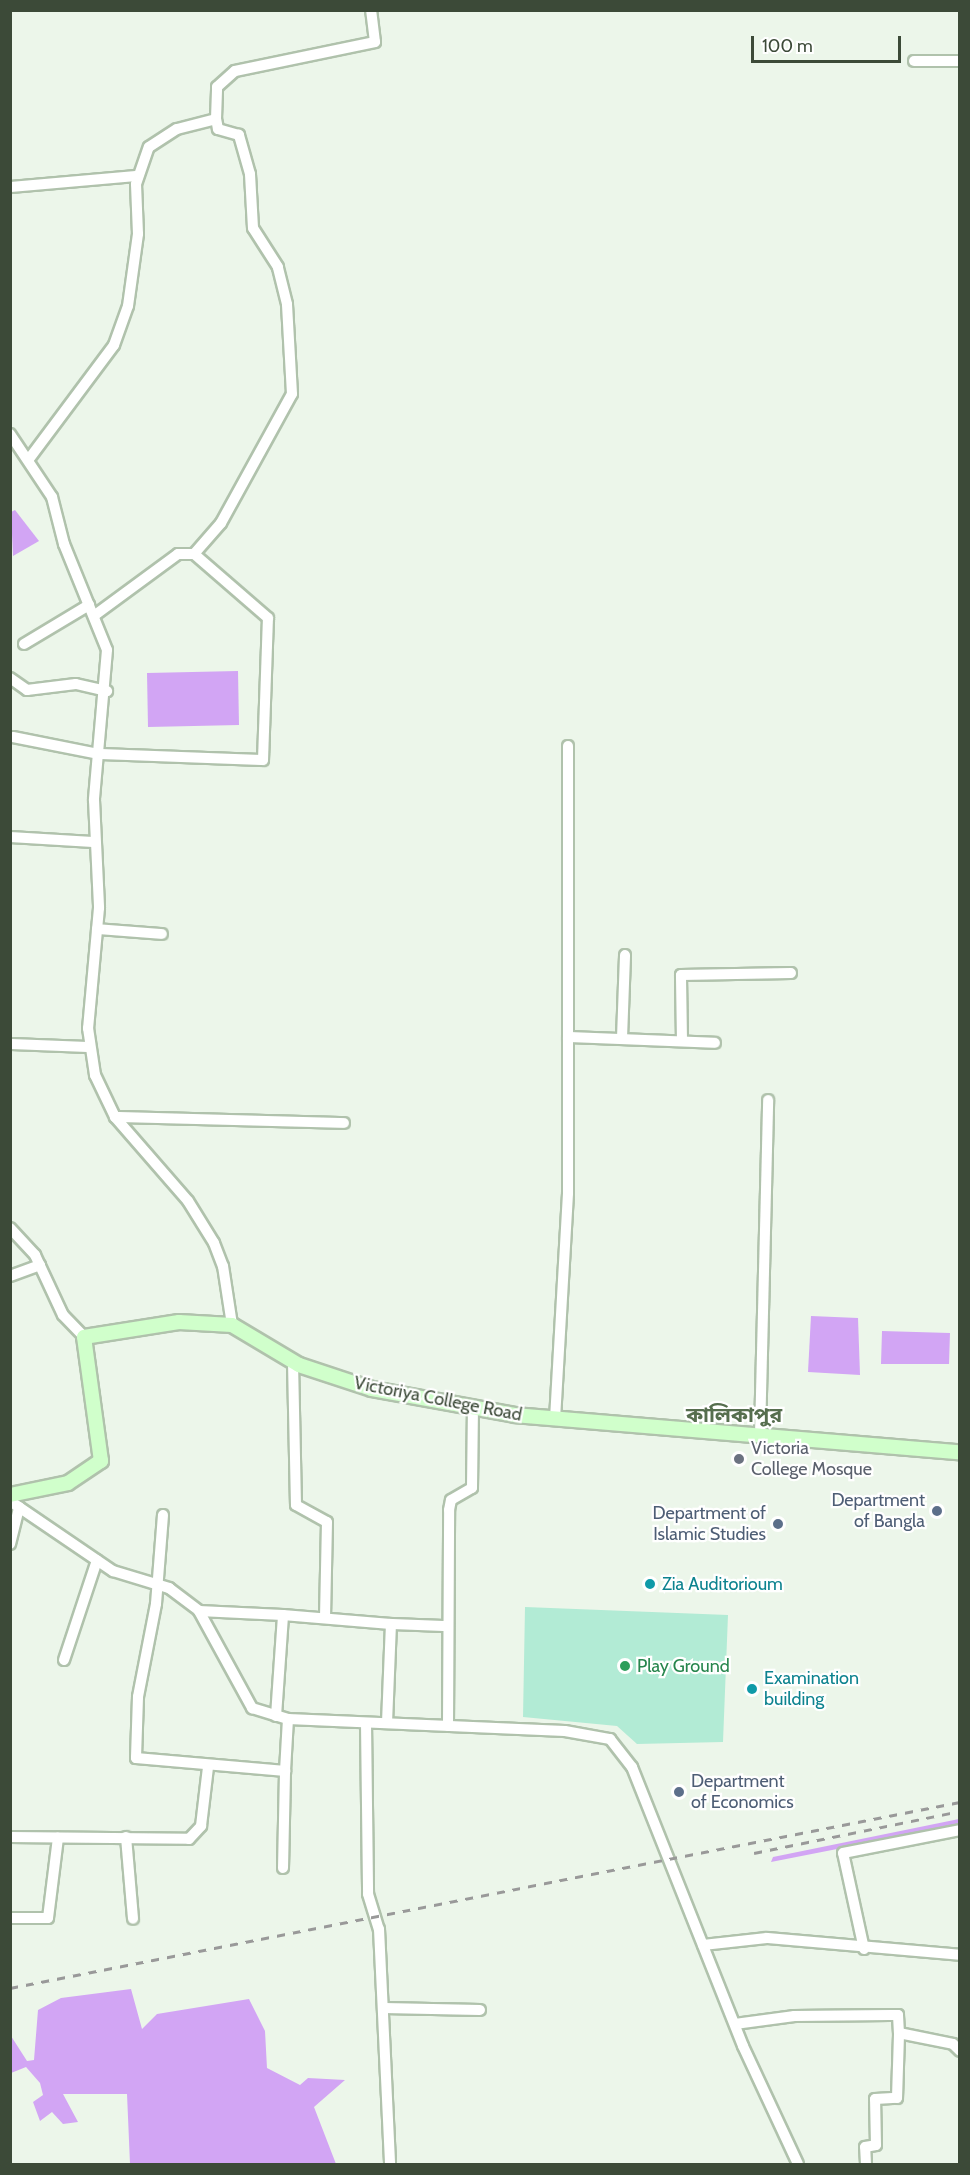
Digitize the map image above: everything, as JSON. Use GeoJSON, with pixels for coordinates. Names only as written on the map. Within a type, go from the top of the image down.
{"type":"FeatureCollection","features":[{"type":"Feature","properties":{"kind":"street"},"geometry":{"type":"LineString","coordinates":[[194,554],[221,523],[273,436],[294,379],[286,358],[287,304],[278,267],[253,228],[246,153],[239,135],[218,129],[216,119],[218,87],[235,71],[375,42],[371,10]]}},
{"type":"Feature","properties":{"kind":"street"},"geometry":{"type":"LineString","coordinates":[[914,61],[960,61]]}},
{"type":"Feature","properties":{"kind":"street"},"geometry":{"type":"LineString","coordinates":[[29,459],[114,345],[132,278],[137,176],[149,147],[158,140],[216,119]]}},
{"type":"Feature","properties":{"kind":"street"},"geometry":{"type":"LineString","coordinates":[[10,187],[137,176]]}},
{"type":"Feature","properties":{"kind":"street"},"geometry":{"type":"LineString","coordinates":[[10,434],[29,459],[52,497],[107,650],[107,692],[99,754],[93,842],[97,929],[89,1047],[115,1117],[188,1202],[214,1243],[224,1266],[232,1325]]}},
{"type":"Feature","properties":{"kind":"street"},"geometry":{"type":"LineString","coordinates":[[13,737],[99,754],[263,759],[268,618],[194,554],[178,554],[92,610],[24,644]]}},
{"type":"Feature","properties":{"kind":"street"},"geometry":{"type":"LineString","coordinates":[[10,678],[27,690],[76,684],[107,692]]}},
{"type":"Feature","properties":{"kind":"street"},"geometry":{"type":"LineString","coordinates":[[555,1419],[567,1193],[567,746]]}},
{"type":"Feature","properties":{"kind":"street"},"geometry":{"type":"LineString","coordinates":[[10,837],[93,842]]}},
{"type":"Feature","properties":{"kind":"street"},"geometry":{"type":"LineString","coordinates":[[97,929],[162,934]]}},
{"type":"Feature","properties":{"kind":"street"},"geometry":{"type":"LineString","coordinates":[[622,1038],[625,956]]}},
{"type":"Feature","properties":{"kind":"street"},"geometry":{"type":"LineString","coordinates":[[682,1041],[681,975],[791,973]]}},
{"type":"Feature","properties":{"kind":"street"},"geometry":{"type":"LineString","coordinates":[[568,1037],[716,1043]]}},
{"type":"Feature","properties":{"kind":"street"},"geometry":{"type":"LineString","coordinates":[[10,1044],[89,1047]]}},
{"type":"Feature","properties":{"kind":"street"},"geometry":{"type":"LineString","coordinates":[[760,1435],[768,1100]]}},
{"type":"Feature","properties":{"kind":"street"},"geometry":{"type":"LineString","coordinates":[[115,1117],[344,1123]]}},
{"type":"Feature","properties":{"kind":"street"},"geometry":{"type":"LineString","coordinates":[[10,1228],[40,1265],[63,1315],[84,1337],[100,1461],[68,1484],[10,1496]]}},
{"type":"Feature","properties":{"kind":"street"},"geometry":{"type":"LineString","coordinates":[[10,1276],[40,1265]]}},
{"type":"Feature","properties":{"kind":"street","name":"Victoriya College Road"},"geometry":{"type":"LineString","coordinates":[[84,1337],[179,1322],[232,1325],[293,1362],[372,1389],[473,1407],[555,1419],[960,1452]]}},
{"type":"Feature","properties":{"kind":"street"},"geometry":{"type":"LineString","coordinates":[[293,1362],[296,1506],[327,1522],[325,1616]]}},
{"type":"Feature","properties":{"kind":"street"},"geometry":{"type":"LineString","coordinates":[[448,1726],[445,1626],[449,1510],[451,1500],[472,1488],[473,1407]]}},
{"type":"Feature","properties":{"kind":"street"},"geometry":{"type":"LineString","coordinates":[[10,1544],[15,1504],[113,1571],[156,1584],[199,1611],[252,1708],[276,1716],[288,1719],[565,1731],[610,1739],[632,1767],[735,2024],[798,2164]]}},
{"type":"Feature","properties":{"kind":"street"},"geometry":{"type":"LineString","coordinates":[[164,1515],[156,1584],[138,1697],[136,1758],[208,1767],[285,1771]]}},
{"type":"Feature","properties":{"kind":"street"},"geometry":{"type":"LineString","coordinates":[[64,1660],[97,1560]]}},
{"type":"Feature","properties":{"kind":"street"},"geometry":{"type":"LineString","coordinates":[[199,1611],[325,1616],[391,1624],[445,1626]]}},
{"type":"Feature","properties":{"kind":"street"},"geometry":{"type":"LineString","coordinates":[[276,1716],[283,1615]]}},
{"type":"Feature","properties":{"kind":"street"},"geometry":{"type":"LineString","coordinates":[[387,1724],[391,1624]]}},
{"type":"Feature","properties":{"kind":"street"},"geometry":{"type":"LineString","coordinates":[[283,1868],[288,1719]]}},
{"type":"Feature","properties":{"kind":"street"},"geometry":{"type":"LineString","coordinates":[[366,1722],[368,1894],[379,1929],[390,2164]]}},
{"type":"Feature","properties":{"kind":"street"},"geometry":{"type":"LineString","coordinates":[[10,1836],[58,1838],[197,1835],[208,1767]]}},
{"type":"Feature","properties":{"kind":"street"},"geometry":{"type":"LineString","coordinates":[[864,1949],[843,1853],[960,1830]]}},
{"type":"Feature","properties":{"kind":"street"},"geometry":{"type":"LineString","coordinates":[[126,1837],[133,1919]]}},
{"type":"Feature","properties":{"kind":"street"},"geometry":{"type":"LineString","coordinates":[[10,1918],[48,1918],[58,1838]]}},
{"type":"Feature","properties":{"kind":"street"},"geometry":{"type":"LineString","coordinates":[[703,1945],[767,1938],[864,1949],[960,1955]]}},
{"type":"Feature","properties":{"kind":"street"},"geometry":{"type":"LineString","coordinates":[[384,2008],[480,2010]]}},
{"type":"Feature","properties":{"kind":"street"},"geometry":{"type":"LineString","coordinates":[[735,2024],[794,2016],[895,2015],[899,2033],[897,2098],[875,2099],[876,2145],[865,2147],[866,2164]]}},
{"type":"Feature","properties":{"kind":"street"},"geometry":{"type":"LineString","coordinates":[[899,2033],[953,2044],[960,2051]]}},
{"type":"Feature","properties":{"kind":"green space","name":"Play Ground"},"geometry":{"type":"Polygon","coordinates":[[[525,1607],[728,1615],[723,1742],[637,1744],[617,1726],[523,1717],[525,1607]]]}},
{"type":"Feature","properties":{"kind":"shaded area"},"geometry":{"type":"Polygon","coordinates":[[[15,510],[39,541],[13,556],[11,512],[15,510]]]}},
{"type":"Feature","properties":{"kind":"shaded area"},"geometry":{"type":"Polygon","coordinates":[[[238,671],[239,725],[148,727],[147,673],[238,671]]]}},
{"type":"Feature","properties":{"kind":"shaded area"},"geometry":{"type":"Polygon","coordinates":[[[811,1316],[858,1318],[860,1375],[808,1372],[811,1316]]]}},
{"type":"Feature","properties":{"kind":"shaded area"},"geometry":{"type":"Polygon","coordinates":[[[882,1331],[950,1333],[949,1364],[881,1364],[882,1331]]]}},
{"type":"Feature","properties":{"kind":"shaded area"},"geometry":{"type":"Polygon","coordinates":[[[959,1819],[959,1825],[771,1862],[773,1857],[959,1819]]]}},
{"type":"Feature","properties":{"kind":"shaded area"},"geometry":{"type":"Polygon","coordinates":[[[131,1989],[142,2029],[157,2014],[249,1999],[265,2031],[267,2068],[300,2085],[308,2078],[345,2080],[314,2107],[336,2164],[130,2164],[127,2094],[63,2094],[78,2122],[63,2124],[52,2112],[40,2121],[33,2102],[43,2095],[40,2083],[26,2067],[11,2073],[11,2036],[27,2061],[34,2060],[38,2010],[61,1998],[131,1989]]]}},
{"type":"Feature","properties":{"kind":"railway"},"geometry":{"type":"LineString","coordinates":[[10,1988],[960,1802]]}},
{"type":"Feature","properties":{"kind":"railway"},"geometry":{"type":"LineString","coordinates":[[754,1853],[960,1811]]}},
{"type":"Feature","properties":{"kind":"place","name":"Victoria College Mosque"},"geometry":{"type":"Point","coordinates":[739,1459]}},
{"type":"Feature","properties":{"kind":"place","name":"Department of Bangla"},"geometry":{"type":"Point","coordinates":[937,1511]}},
{"type":"Feature","properties":{"kind":"place","name":"Department of Islamic Studies"},"geometry":{"type":"Point","coordinates":[778,1524]}},
{"type":"Feature","properties":{"kind":"place","name":"Zia Auditorioum"},"geometry":{"type":"Point","coordinates":[650,1584]}},
{"type":"Feature","properties":{"kind":"place","name":"Play Ground"},"geometry":{"type":"Point","coordinates":[625,1666]}},
{"type":"Feature","properties":{"kind":"place","name":"Examination building"},"geometry":{"type":"Point","coordinates":[752,1689]}},
{"type":"Feature","properties":{"kind":"place","name":"Department of Economics"},"geometry":{"type":"Point","coordinates":[679,1792]}},
{"type":"Feature","properties":{"kind":"district","name":"কালিকাপুর"},"geometry":{"type":"Point","coordinates":[734,1415]}}]}
